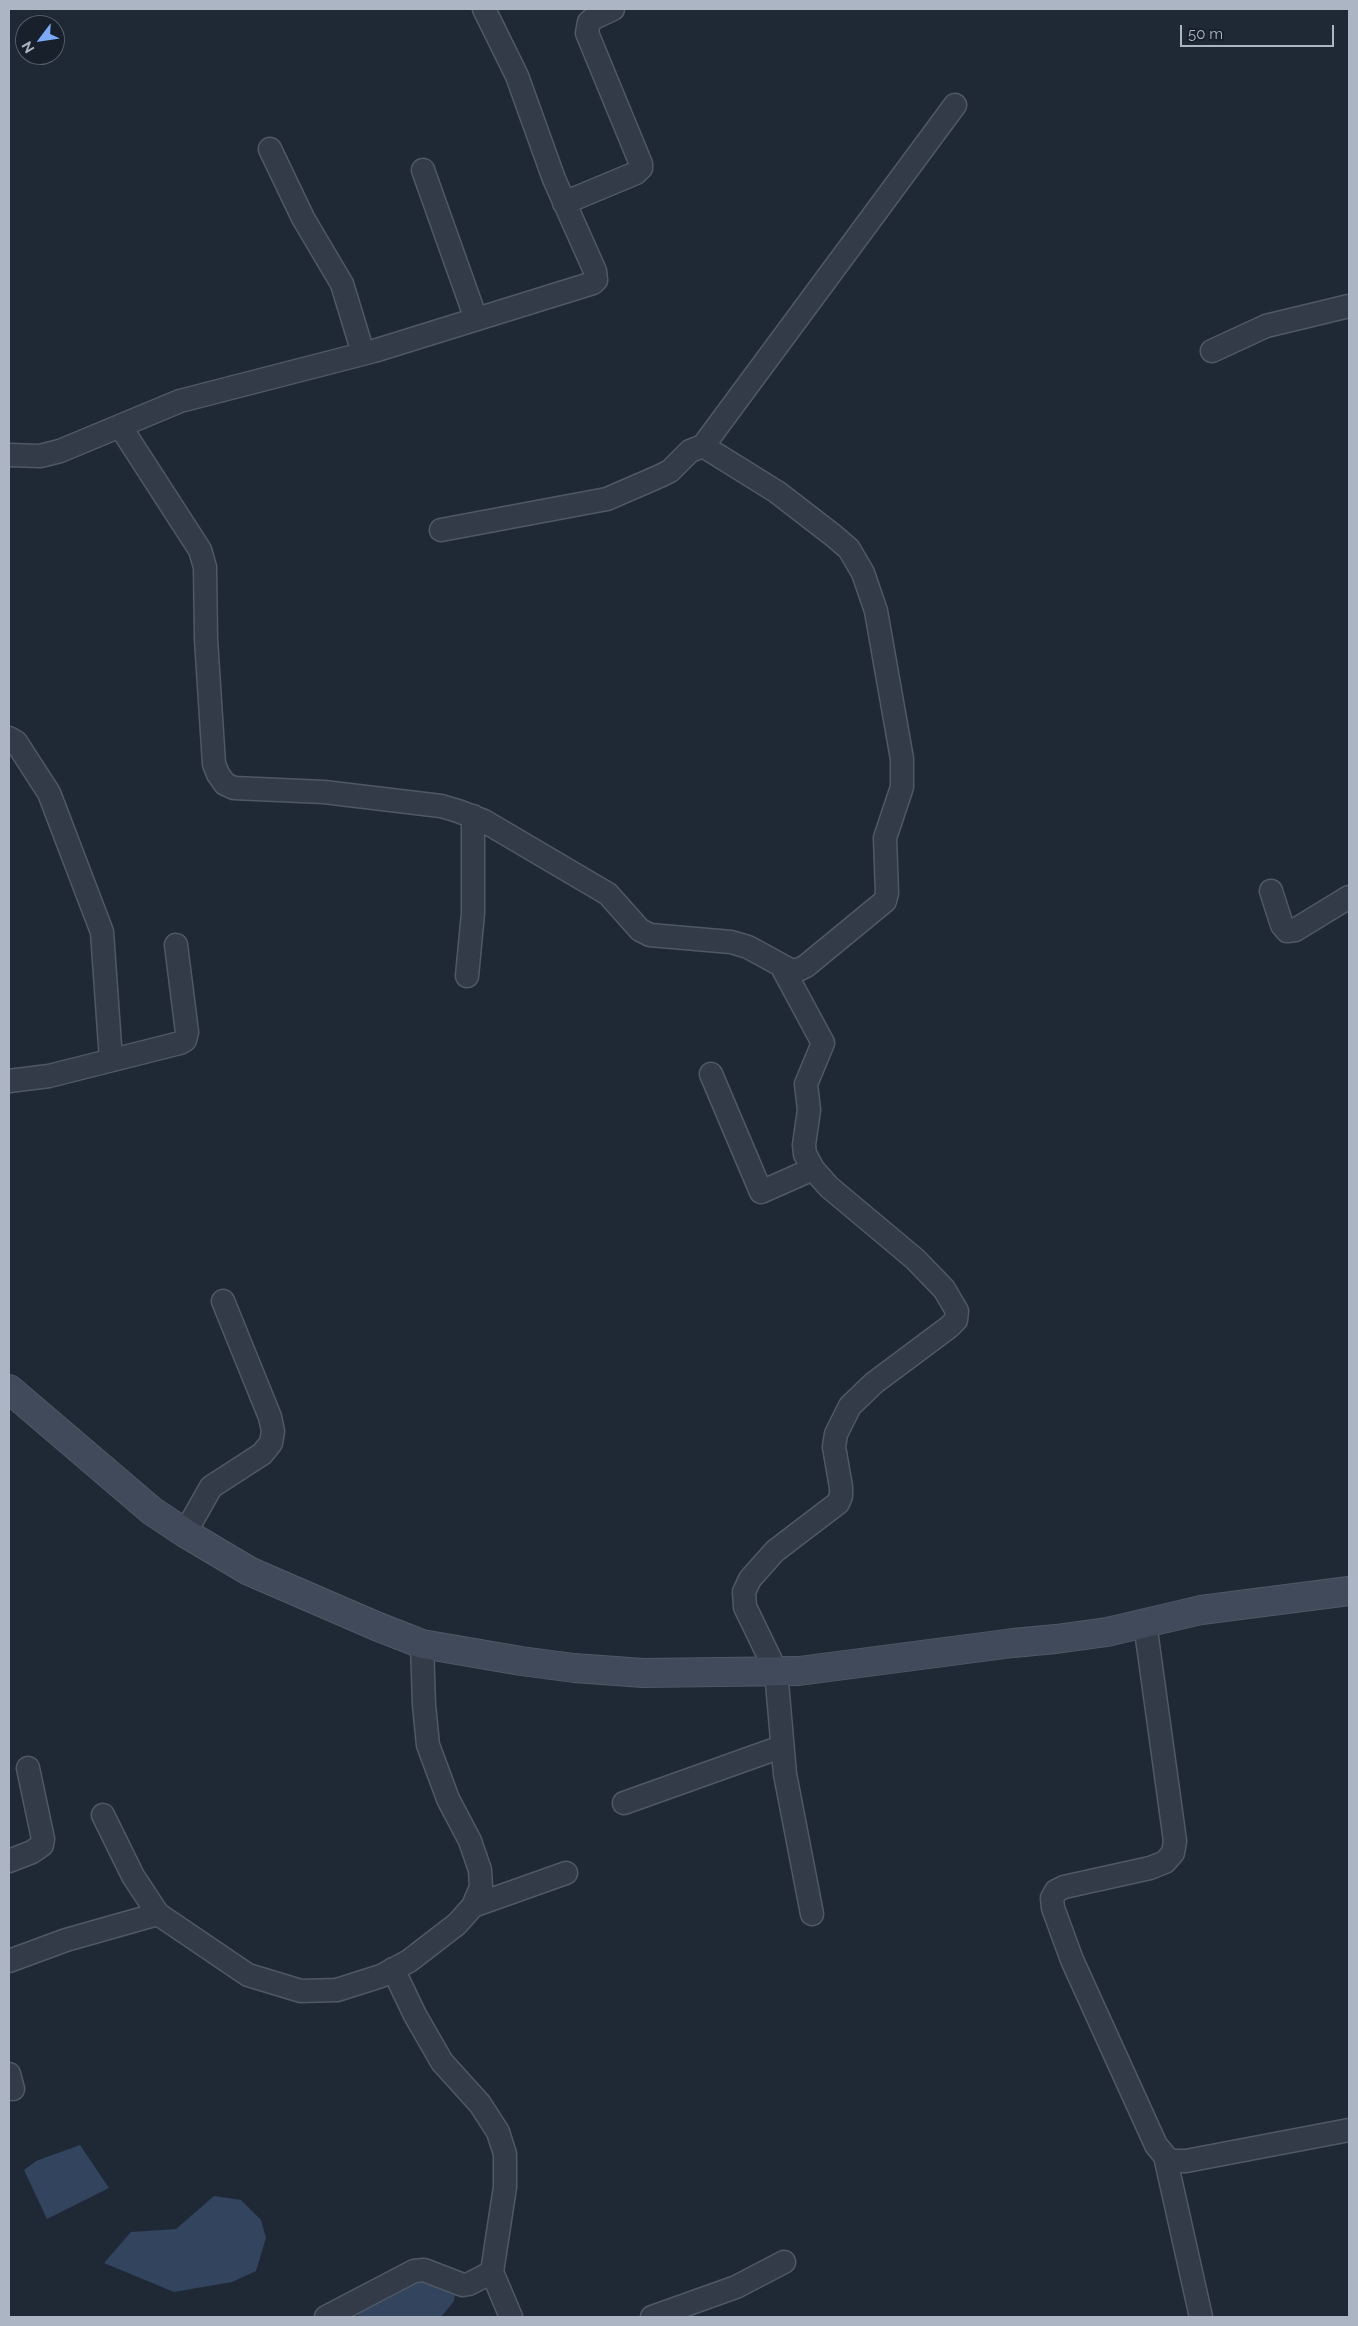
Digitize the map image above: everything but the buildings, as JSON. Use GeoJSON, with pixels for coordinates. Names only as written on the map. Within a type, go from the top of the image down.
{"type":"FeatureCollection","features":[{"type":"Feature","properties":{"kind":"street"},"geometry":{"type":"LineString","coordinates":[[9,455],[40,456],[60,451],[180,401],[363,353],[476,320],[592,283],[596,280],[595,271],[564,203],[516,76],[484,9]]}},
{"type":"Feature","properties":{"kind":"street"},"geometry":{"type":"LineString","coordinates":[[564,203],[636,172],[641,168],[587,33],[589,22],[613,9]]}},
{"type":"Feature","properties":{"kind":"street"},"geometry":{"type":"LineString","coordinates":[[441,530],[607,500],[660,476],[670,470],[690,451],[703,446],[955,105]]}},
{"type":"Feature","properties":{"kind":"street"},"geometry":{"type":"LineString","coordinates":[[270,149],[303,218],[342,284],[363,353]]}},
{"type":"Feature","properties":{"kind":"street"},"geometry":{"type":"LineString","coordinates":[[422,170],[476,320]]}},
{"type":"Feature","properties":{"kind":"street"},"geometry":{"type":"LineString","coordinates":[[1212,350],[1266,326],[1349,306]]}},
{"type":"Feature","properties":{"kind":"street"},"geometry":{"type":"LineString","coordinates":[[120,426],[200,550],[205,567],[206,639],[214,764],[225,784],[234,788],[324,792],[441,806],[473,816],[608,894],[640,930],[650,935],[731,942],[748,947],[782,967],[798,970],[806,966],[885,901],[887,893],[885,838],[902,787],[902,759],[876,611],[862,573],[849,550],[777,492],[703,446]]}},
{"type":"Feature","properties":{"kind":"street"},"geometry":{"type":"LineString","coordinates":[[9,738],[16,742],[49,793],[102,932],[110,1060]]}},
{"type":"Feature","properties":{"kind":"street"},"geometry":{"type":"LineString","coordinates":[[467,976],[473,913],[473,816]]}},
{"type":"Feature","properties":{"kind":"street"},"geometry":{"type":"LineString","coordinates":[[1271,891],[1282,925],[1287,931],[1295,930],[1349,896]]}},
{"type":"Feature","properties":{"kind":"street"},"geometry":{"type":"LineString","coordinates":[[9,1081],[49,1076],[180,1043],[184,1040],[187,1032],[176,946]]}},
{"type":"Feature","properties":{"kind":"street"},"geometry":{"type":"LineString","coordinates":[[782,967],[823,1043],[807,1076],[809,1110],[804,1145],[805,1154],[813,1169],[835,1192],[915,1259],[944,1289],[957,1311],[956,1320],[949,1327],[874,1383],[850,1406],[836,1434],[834,1447],[841,1487],[841,1496],[838,1503],[775,1551],[750,1580],[744,1592],[746,1607],[776,1671],[781,1747],[812,1914]]}},
{"type":"Feature","properties":{"kind":"street"},"geometry":{"type":"LineString","coordinates":[[711,1074],[761,1192],[813,1169]]}},
{"type":"Feature","properties":{"kind":"street"},"geometry":{"type":"LineString","coordinates":[[185,1533],[210,1488],[262,1454],[271,1443],[273,1431],[270,1417],[223,1301]]}},
{"type":"Feature","properties":{"kind":"street"},"geometry":{"type":"LineString","coordinates":[[9,1389],[152,1511],[249,1571],[422,1644],[521,1661],[574,1668],[643,1673],[776,1671],[860,1664],[974,1648],[1056,1640],[1201,1610],[1349,1590]]}},
{"type":"Feature","properties":{"kind":"street"},"geometry":{"type":"LineString","coordinates":[[1145,1623],[1173,1817],[1175,1841],[1173,1853],[1165,1862],[1150,1868],[1064,1887],[1056,1891],[1052,1898],[1053,1908],[1072,1960],[1156,2145],[1171,2161],[1186,2161],[1349,2130]]}},
{"type":"Feature","properties":{"kind":"street"},"geometry":{"type":"LineString","coordinates":[[103,1816],[133,1876],[158,1914],[248,1975],[301,1991],[337,1990],[381,1976],[393,1970],[409,1961],[457,1924],[473,1906],[481,1886],[480,1870],[470,1841],[448,1799],[428,1744],[424,1705],[422,1644]]}},
{"type":"Feature","properties":{"kind":"street"},"geometry":{"type":"LineString","coordinates":[[624,1803],[781,1747]]}},
{"type":"Feature","properties":{"kind":"street"},"geometry":{"type":"LineString","coordinates":[[9,1861],[32,1852],[42,1845],[28,1768]]}},
{"type":"Feature","properties":{"kind":"street"},"geometry":{"type":"LineString","coordinates":[[473,1906],[566,1873]]}},
{"type":"Feature","properties":{"kind":"street"},"geometry":{"type":"LineString","coordinates":[[9,1961],[66,1940],[158,1914]]}},
{"type":"Feature","properties":{"kind":"street"},"geometry":{"type":"LineString","coordinates":[[393,1970],[415,2015],[442,2062],[480,2104],[498,2132],[504,2154],[505,2186],[492,2272],[511,2317]]}},
{"type":"Feature","properties":{"kind":"street"},"geometry":{"type":"LineString","coordinates":[[1165,2156],[1201,2317]]}},
{"type":"Feature","properties":{"kind":"street"},"geometry":{"type":"LineString","coordinates":[[652,2317],[736,2288],[784,2262]]}},
{"type":"Feature","properties":{"kind":"street"},"geometry":{"type":"LineString","coordinates":[[326,2317],[414,2271],[424,2270],[462,2285],[469,2284],[492,2272]]}},
{"type":"Feature","properties":{"kind":"water"},"geometry":{"type":"Polygon","coordinates":[[[80,2145],[109,2188],[47,2219],[24,2170],[36,2161],[80,2145]]]}},
{"type":"Feature","properties":{"kind":"water"},"geometry":{"type":"Polygon","coordinates":[[[214,2196],[241,2200],[261,2220],[266,2238],[256,2271],[232,2282],[174,2292],[104,2263],[131,2232],[176,2229],[214,2196]]]}},
{"type":"Feature","properties":{"kind":"water"},"geometry":{"type":"Polygon","coordinates":[[[429,2259],[458,2272],[454,2301],[441,2317],[358,2317],[357,2305],[394,2289],[429,2259]]]}}]}
